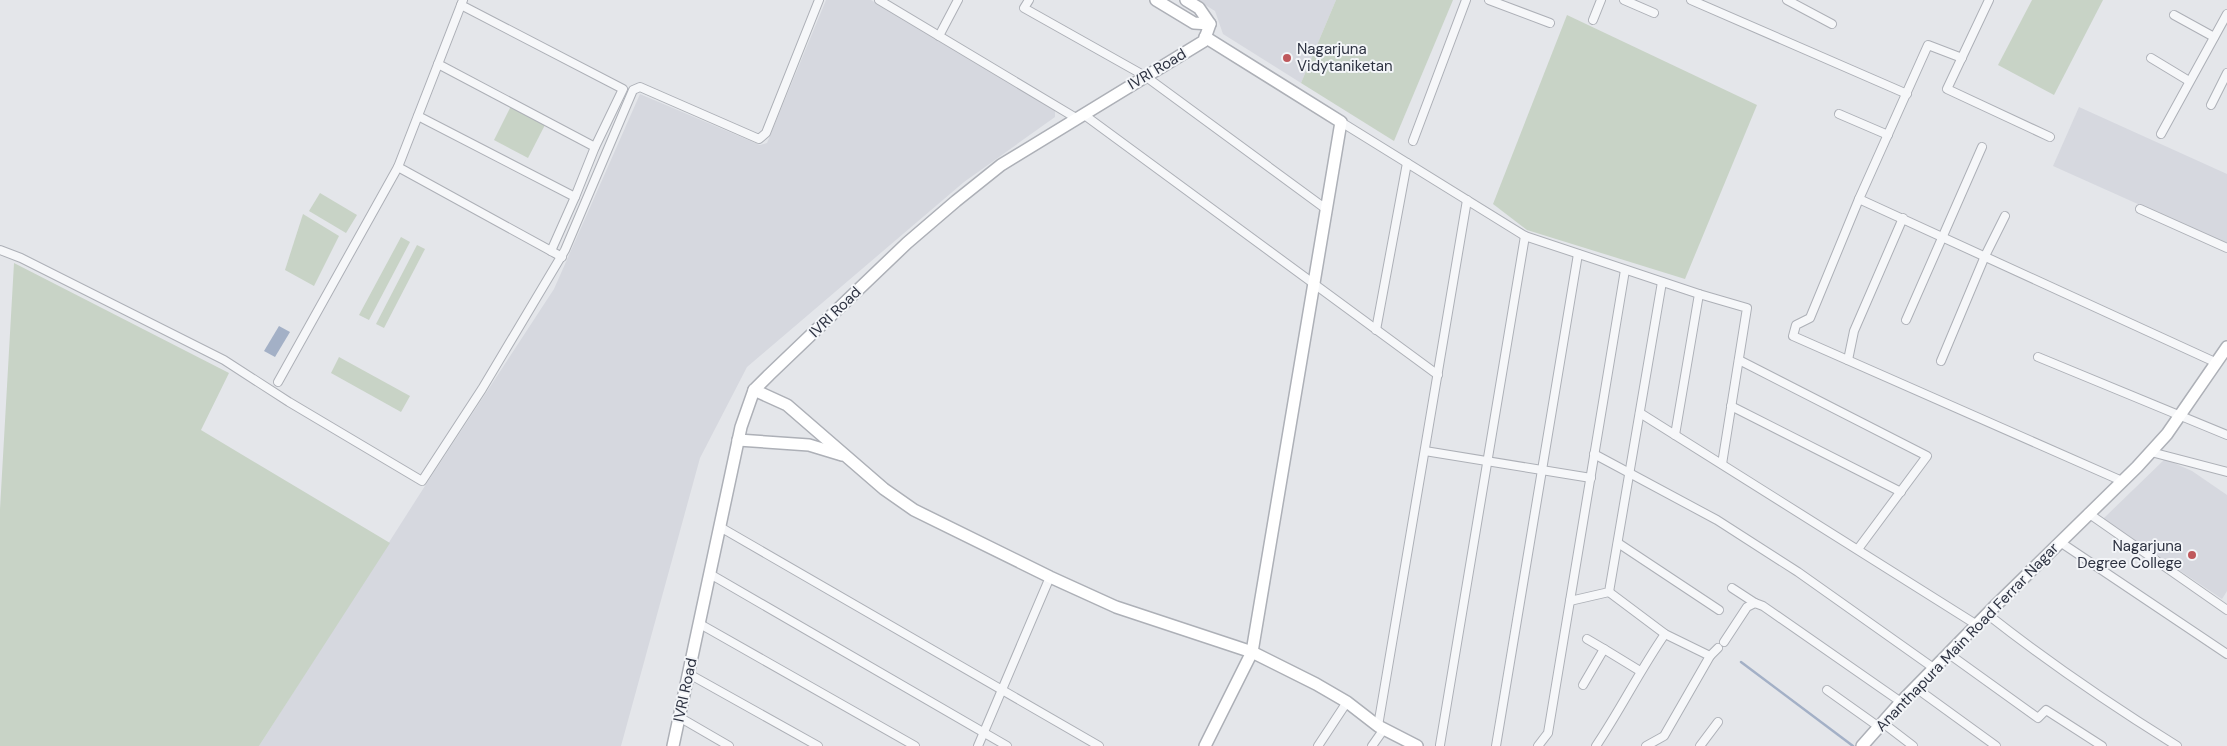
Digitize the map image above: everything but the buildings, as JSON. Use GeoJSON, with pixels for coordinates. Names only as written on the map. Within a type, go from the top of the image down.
{"type":"FeatureCollection","features":[{"type":"Feature","properties":{"kind":"street"},"geometry":{"type":"LineString","coordinates":[[0,250],[21,258],[224,360],[289,402],[422,481],[482,389],[562,257],[633,90],[640,88],[760,138],[766,133],[819,0]]}},
{"type":"Feature","properties":{"kind":"street"},"geometry":{"type":"LineString","coordinates":[[880,0],[939,36],[1080,116],[1314,283],[1438,375]]}},
{"type":"Feature","properties":{"kind":"street"},"geometry":{"type":"LineString","coordinates":[[939,36],[958,0]]}},
{"type":"Feature","properties":{"kind":"street"},"geometry":{"type":"LineString","coordinates":[[1029,0],[1024,8],[1145,76],[1326,209]]}},
{"type":"Feature","properties":{"kind":"street"},"geometry":{"type":"LineString","coordinates":[[1156,0],[1194,23],[1210,24]]}},
{"type":"Feature","properties":{"kind":"street"},"geometry":{"type":"LineString","coordinates":[[1186,0],[1199,8],[1210,24]]}},
{"type":"Feature","properties":{"kind":"street"},"geometry":{"type":"LineString","coordinates":[[1413,141],[1466,0]]}},
{"type":"Feature","properties":{"kind":"street"},"geometry":{"type":"LineString","coordinates":[[1488,0],[1550,24]]}},
{"type":"Feature","properties":{"kind":"street"},"geometry":{"type":"LineString","coordinates":[[1593,20],[1601,0]]}},
{"type":"Feature","properties":{"kind":"street"},"geometry":{"type":"LineString","coordinates":[[1624,0],[1654,13]]}},
{"type":"Feature","properties":{"kind":"street"},"geometry":{"type":"LineString","coordinates":[[1691,0],[1906,94]]}},
{"type":"Feature","properties":{"kind":"street"},"geometry":{"type":"LineString","coordinates":[[1787,0],[1806,4],[1832,24]]}},
{"type":"Feature","properties":{"kind":"street"},"geometry":{"type":"LineString","coordinates":[[1990,0],[1947,89],[2050,137]]}},
{"type":"Feature","properties":{"kind":"street"},"geometry":{"type":"LineString","coordinates":[[278,382],[398,167],[462,2],[623,89],[595,147],[551,251]]}},
{"type":"Feature","properties":{"kind":"street"},"geometry":{"type":"LineString","coordinates":[[2161,134],[2227,14]]}},
{"type":"Feature","properties":{"kind":"street"},"geometry":{"type":"LineString","coordinates":[[2174,15],[2214,37]]}},
{"type":"Feature","properties":{"kind":"street"},"geometry":{"type":"LineString","coordinates":[[1210,24],[1205,38],[1525,236],[1747,308],[1722,464]]}},
{"type":"Feature","properties":{"kind":"street","name":"IVRI Road"},"geometry":{"type":"LineString","coordinates":[[673,746],[738,440],[747,405],[754,390],[907,244],[1001,165],[1204,41],[1205,38]]}},
{"type":"Feature","properties":{"kind":"street"},"geometry":{"type":"LineString","coordinates":[[1962,58],[1928,45],[1810,318],[1796,325],[1793,336],[2122,481]]}},
{"type":"Feature","properties":{"kind":"street"},"geometry":{"type":"LineString","coordinates":[[2151,58],[2189,81]]}},
{"type":"Feature","properties":{"kind":"street"},"geometry":{"type":"LineString","coordinates":[[438,64],[595,147]]}},
{"type":"Feature","properties":{"kind":"street"},"geometry":{"type":"LineString","coordinates":[[2211,104],[2227,72]]}},
{"type":"Feature","properties":{"kind":"street"},"geometry":{"type":"LineString","coordinates":[[1839,114],[1888,135]]}},
{"type":"Feature","properties":{"kind":"street"},"geometry":{"type":"LineString","coordinates":[[418,116],[575,197]]}},
{"type":"Feature","properties":{"kind":"street"},"geometry":{"type":"LineString","coordinates":[[1205,746],[1252,652],[1341,122]]}},
{"type":"Feature","properties":{"kind":"street"},"geometry":{"type":"LineString","coordinates":[[1906,320],[1982,147]]}},
{"type":"Feature","properties":{"kind":"street"},"geometry":{"type":"LineString","coordinates":[[1376,330],[1407,163]]}},
{"type":"Feature","properties":{"kind":"street"},"geometry":{"type":"LineString","coordinates":[[398,167],[562,257]]}},
{"type":"Feature","properties":{"kind":"street"},"geometry":{"type":"LineString","coordinates":[[1860,199],[2217,363]]}},
{"type":"Feature","properties":{"kind":"street"},"geometry":{"type":"LineString","coordinates":[[1372,746],[1381,727],[1467,200]]}},
{"type":"Feature","properties":{"kind":"street"},"geometry":{"type":"LineString","coordinates":[[2140,209],[2227,248]]}},
{"type":"Feature","properties":{"kind":"street"},"geometry":{"type":"LineString","coordinates":[[1941,361],[1985,256],[2005,216]]}},
{"type":"Feature","properties":{"kind":"street"},"geometry":{"type":"LineString","coordinates":[[1848,360],[1854,331],[1902,218]]}},
{"type":"Feature","properties":{"kind":"street"},"geometry":{"type":"LineString","coordinates":[[1440,745],[1525,236]]}},
{"type":"Feature","properties":{"kind":"street"},"geometry":{"type":"LineString","coordinates":[[1496,746],[1540,470],[1578,254]]}},
{"type":"Feature","properties":{"kind":"street"},"geometry":{"type":"LineString","coordinates":[[1538,746],[1548,733],[1626,270]]}},
{"type":"Feature","properties":{"kind":"street"},"geometry":{"type":"LineString","coordinates":[[1609,592],[1662,282]]}},
{"type":"Feature","properties":{"kind":"street"},"geometry":{"type":"LineString","coordinates":[[1675,435],[1699,294]]}},
{"type":"Feature","properties":{"kind":"street","name":"Ananthapura Main Road Ferrar Nagar"},"geometry":{"type":"LineString","coordinates":[[1862,746],[1901,702],[1987,614],[2151,452],[2181,415],[2227,347]]}},
{"type":"Feature","properties":{"kind":"street"},"geometry":{"type":"LineString","coordinates":[[2038,357],[2227,435]]}},
{"type":"Feature","properties":{"kind":"street"},"geometry":{"type":"LineString","coordinates":[[1738,360],[1927,456],[1858,550]]}},
{"type":"Feature","properties":{"kind":"street"},"geometry":{"type":"LineString","coordinates":[[754,390],[786,404],[884,489],[914,510],[1050,577],[1137,615],[1252,652],[1347,702],[1381,727],[1410,744]]}},
{"type":"Feature","properties":{"kind":"street"},"geometry":{"type":"LineString","coordinates":[[1731,406],[1901,492]]}},
{"type":"Feature","properties":{"kind":"street"},"geometry":{"type":"LineString","coordinates":[[1640,413],[1977,625]]}},
{"type":"Feature","properties":{"kind":"street"},"geometry":{"type":"LineString","coordinates":[[807,445],[813,428]]}},
{"type":"Feature","properties":{"kind":"street"},"geometry":{"type":"LineString","coordinates":[[738,440],[807,445],[846,456]]}},
{"type":"Feature","properties":{"kind":"street"},"geometry":{"type":"LineString","coordinates":[[1425,451],[1590,478]]}},
{"type":"Feature","properties":{"kind":"street"},"geometry":{"type":"LineString","coordinates":[[2151,452],[2227,472]]}},
{"type":"Feature","properties":{"kind":"street"},"geometry":{"type":"LineString","coordinates":[[1594,454],[1717,520],[1798,572],[1935,669]]}},
{"type":"Feature","properties":{"kind":"street"},"geometry":{"type":"LineString","coordinates":[[2088,513],[2227,610]]}},
{"type":"Feature","properties":{"kind":"street"},"geometry":{"type":"LineString","coordinates":[[720,527],[1099,746]]}},
{"type":"Feature","properties":{"kind":"street"},"geometry":{"type":"LineString","coordinates":[[2060,542],[2227,654]]}},
{"type":"Feature","properties":{"kind":"street"},"geometry":{"type":"LineString","coordinates":[[1618,544],[1719,610]]}},
{"type":"Feature","properties":{"kind":"street"},"geometry":{"type":"LineString","coordinates":[[710,574],[1007,746]]}},
{"type":"Feature","properties":{"kind":"street"},"geometry":{"type":"LineString","coordinates":[[978,746],[1050,577]]}},
{"type":"Feature","properties":{"kind":"street"},"geometry":{"type":"LineString","coordinates":[[1732,588],[1755,604],[1763,606],[1802,635],[1901,702]]}},
{"type":"Feature","properties":{"kind":"street"},"geometry":{"type":"LineString","coordinates":[[1570,601],[1609,592],[1665,634],[1710,656]]}},
{"type":"Feature","properties":{"kind":"street"},"geometry":{"type":"LineString","coordinates":[[1646,746],[1664,736],[1710,656],[1721,645],[1747,607],[1755,604]]}},
{"type":"Feature","properties":{"kind":"street"},"geometry":{"type":"LineString","coordinates":[[1987,614],[2047,661],[2176,746]]}},
{"type":"Feature","properties":{"kind":"street"},"geometry":{"type":"LineString","coordinates":[[700,624],[915,746]]}},
{"type":"Feature","properties":{"kind":"street"},"geometry":{"type":"LineString","coordinates":[[1596,746],[1616,716],[1640,671],[1665,634]]}},
{"type":"Feature","properties":{"kind":"street"},"geometry":{"type":"LineString","coordinates":[[1587,639],[1640,671]]}},
{"type":"Feature","properties":{"kind":"street"},"geometry":{"type":"LineString","coordinates":[[1583,685],[1604,649]]}},
{"type":"Feature","properties":{"kind":"street"},"geometry":{"type":"LineString","coordinates":[[1949,654],[2038,718],[2046,710],[2102,746]]}},
{"type":"Feature","properties":{"kind":"street"},"geometry":{"type":"LineString","coordinates":[[689,674],[818,746]]}},
{"type":"Feature","properties":{"kind":"street"},"geometry":{"type":"LineString","coordinates":[[1916,688],[1996,746]]}},
{"type":"Feature","properties":{"kind":"street"},"geometry":{"type":"LineString","coordinates":[[1827,690],[1913,746]]}},
{"type":"Feature","properties":{"kind":"street"},"geometry":{"type":"LineString","coordinates":[[1318,746],[1347,702]]}},
{"type":"Feature","properties":{"kind":"street"},"geometry":{"type":"LineString","coordinates":[[679,718],[730,746]]}},
{"type":"Feature","properties":{"kind":"street"},"geometry":{"type":"LineString","coordinates":[[1700,746],[1718,722]]}},
{"type":"Feature","properties":{"kind":"shaded area"},"geometry":{"type":"Polygon","coordinates":[[[826,0],[871,0],[1055,110],[1055,117],[964,182],[747,367],[700,458],[621,746],[259,746],[423,489],[554,289],[640,94],[760,145],[767,143],[826,0]]]}},
{"type":"Feature","properties":{"kind":"shaded area","name":"Nagarjuna Vidytaniketan"},"geometry":{"type":"Polygon","coordinates":[[[1197,0],[1336,0],[1301,83],[1223,34],[1215,11],[1197,0]]]}},
{"type":"Feature","properties":{"kind":"shaded area"},"geometry":{"type":"Polygon","coordinates":[[[1336,0],[1453,0],[1394,141],[1301,83],[1336,0]]]}},
{"type":"Feature","properties":{"kind":"shaded area"},"geometry":{"type":"Polygon","coordinates":[[[2032,0],[2103,0],[2054,95],[1998,65],[2032,0]]]}},
{"type":"Feature","properties":{"kind":"shaded area"},"geometry":{"type":"Polygon","coordinates":[[[1567,15],[1757,105],[1685,279],[1527,230],[1493,204],[1567,15]]]}},
{"type":"Feature","properties":{"kind":"shaded area"},"geometry":{"type":"Polygon","coordinates":[[[511,106],[546,123],[528,158],[494,140],[511,106]]]}},
{"type":"Feature","properties":{"kind":"shaded area"},"geometry":{"type":"Polygon","coordinates":[[[2079,107],[2227,174],[2227,244],[2053,166],[2079,107]]]}},
{"type":"Feature","properties":{"kind":"shaded area"},"geometry":{"type":"Polygon","coordinates":[[[320,193],[357,215],[346,233],[309,211],[320,193]]]}},
{"type":"Feature","properties":{"kind":"shaded area"},"geometry":{"type":"Polygon","coordinates":[[[303,214],[339,236],[314,286],[285,270],[303,214]]]}},
{"type":"Feature","properties":{"kind":"shaded area"},"geometry":{"type":"Polygon","coordinates":[[[401,237],[410,242],[369,320],[359,315],[401,237]]]}},
{"type":"Feature","properties":{"kind":"shaded area"},"geometry":{"type":"Polygon","coordinates":[[[417,245],[425,249],[384,328],[376,324],[417,245]]]}},
{"type":"Feature","properties":{"kind":"shaded area"},"geometry":{"type":"Polygon","coordinates":[[[14,263],[229,373],[201,430],[390,543],[259,746],[0,746],[0,509],[14,263]]]}},
{"type":"Feature","properties":{"kind":"shaded area"},"geometry":{"type":"Polygon","coordinates":[[[339,357],[410,396],[401,412],[331,373],[339,357]]]}},
{"type":"Feature","properties":{"kind":"shaded area","name":"Nagarjuna Degree College"},"geometry":{"type":"Polygon","coordinates":[[[2165,459],[2192,471],[2227,495],[2227,591],[2222,599],[2103,519],[2165,459]]]}},
{"type":"Feature","properties":{"kind":"water"},"geometry":{"type":"Polygon","coordinates":[[[279,326],[290,332],[275,357],[264,351],[279,326]]]}},
{"type":"Feature","properties":{"kind":"waterway"},"geometry":{"type":"LineString","coordinates":[[1741,662],[1853,746]]}},
{"type":"Feature","properties":{"kind":"place","name":"Nagarjuna Vidytaniketan"},"geometry":{"type":"Point","coordinates":[1287,58]}},
{"type":"Feature","properties":{"kind":"place","name":"Nagarjuna Degree College"},"geometry":{"type":"Point","coordinates":[2192,555]}}]}
